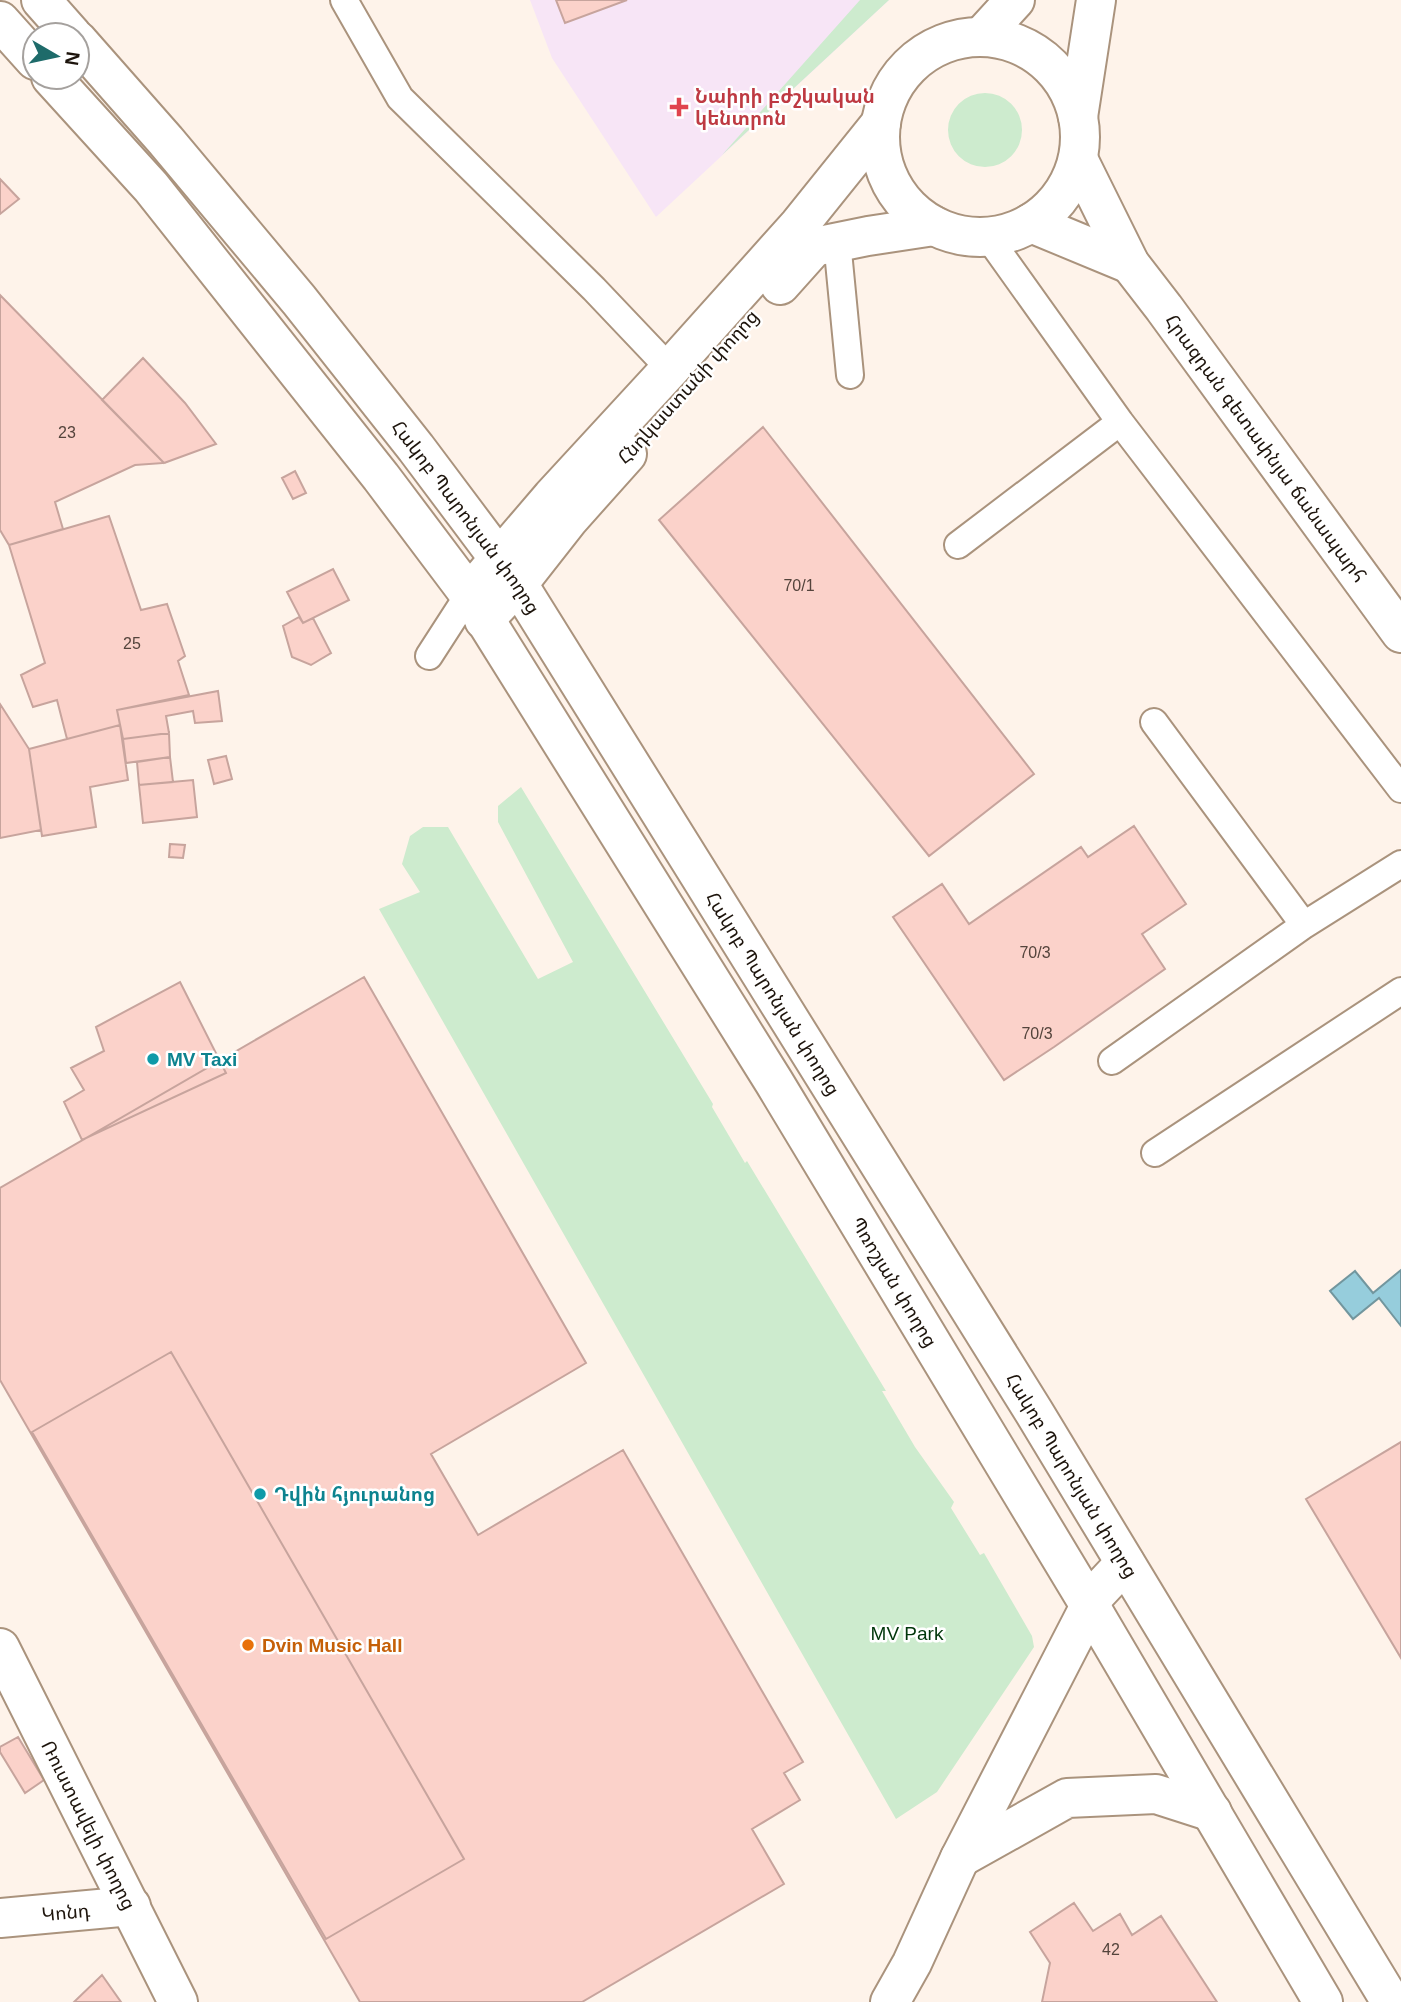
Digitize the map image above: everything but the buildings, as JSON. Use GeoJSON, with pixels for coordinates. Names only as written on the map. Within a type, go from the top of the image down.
{"type":"FeatureCollection","features":[{"type":"Feature","properties":{"kind":"main road"},"geometry":{"type":"LineString","coordinates":[[41,0],[60,21]]}},
{"type":"Feature","properties":{"kind":"main road"},"geometry":{"type":"LineString","coordinates":[[982,36],[1015,0]]}},
{"type":"Feature","properties":{"kind":"main road"},"geometry":{"type":"LineString","coordinates":[[1078,117],[1071,95],[1059,75],[1025,47],[1004,39],[982,36],[958,39],[936,47],[915,60],[899,79],[887,100],[881,124],[881,148],[886,172],[898,194],[914,212],[934,226],[960,235],[988,237],[1003,234],[1031,223],[1052,206],[1068,184],[1078,159],[1078,117],[1096,0]]}},
{"type":"Feature","properties":{"kind":"main road"},"geometry":{"type":"LineString","coordinates":[[0,21],[21,44]]}},
{"type":"Feature","properties":{"kind":"main road","name":"Հակոբ Պարոնյան փողոց"},"geometry":{"type":"LineString","coordinates":[[91,56],[299,300],[416,448],[508,571],[817,1062],[1391,2002]]}},
{"type":"Feature","properties":{"kind":"main road"},"geometry":{"type":"LineString","coordinates":[[64,91],[151,187],[376,470],[477,607],[508,571]]}},
{"type":"Feature","properties":{"kind":"main road","name":"Հնդկաստանի փողոց"},"geometry":{"type":"LineString","coordinates":[[508,571],[552,497],[799,225],[881,124]]}},
{"type":"Feature","properties":{"kind":"main road","name":"Հրազդան գետափնյա ճանապարհ"},"geometry":{"type":"LineString","coordinates":[[1078,159],[1130,264],[1401,633]]}},
{"type":"Feature","properties":{"kind":"main road","name":"Հրազդան գետափնյա ճանապարհ"},"geometry":{"type":"LineString","coordinates":[[1031,223],[1130,264]]}},
{"type":"Feature","properties":{"kind":"main road","name":"Հնդկաստանի փողոց"},"geometry":{"type":"LineString","coordinates":[[508,571],[569,519],[814,247],[934,226]]}},
{"type":"Feature","properties":{"kind":"main road","name":"Պռոշյան փողոց"},"geometry":{"type":"LineString","coordinates":[[477,607],[774,1082],[1090,1606]]}},
{"type":"Feature","properties":{"kind":"main road"},"geometry":{"type":"LineString","coordinates":[[890,2002],[912,1963],[960,1858],[1096,1594],[1125,1563]]}},
{"type":"Feature","properties":{"kind":"main road"},"geometry":{"type":"LineString","coordinates":[[1090,1606],[1323,2002]]}},
{"type":"Feature","properties":{"kind":"main road","name":"Ռուստավելի փողոց"},"geometry":{"type":"LineString","coordinates":[[0,1648],[178,2002]]}},
{"type":"Feature","properties":{"kind":"main road"},"geometry":{"type":"LineString","coordinates":[[960,1858],[1068,1798],[1156,1794],[1213,1812]]}},
{"type":"Feature","properties":{"kind":"main road","name":"Կոնդ"},"geometry":{"type":"LineString","coordinates":[[0,1918],[131,1906]]}},
{"type":"Feature","properties":{"kind":"lane"},"geometry":{"type":"LineString","coordinates":[[344,0],[400,98],[594,289],[670,369]]}},
{"type":"Feature","properties":{"kind":"lane"},"geometry":{"type":"LineString","coordinates":[[988,237],[1120,422],[1401,789]]}},
{"type":"Feature","properties":{"kind":"lane"},"geometry":{"type":"LineString","coordinates":[[837,241],[850,375]]}},
{"type":"Feature","properties":{"kind":"lane"},"geometry":{"type":"LineString","coordinates":[[958,545],[1120,422]]}},
{"type":"Feature","properties":{"kind":"lane"},"geometry":{"type":"LineString","coordinates":[[429,656],[477,607]]}},
{"type":"Feature","properties":{"kind":"lane"},"geometry":{"type":"LineString","coordinates":[[1154,722],[1304,925]]}},
{"type":"Feature","properties":{"kind":"lane"},"geometry":{"type":"LineString","coordinates":[[1112,1061],[1304,925],[1401,864]]}},
{"type":"Feature","properties":{"kind":"lane"},"geometry":{"type":"LineString","coordinates":[[1155,1153],[1401,991]]}},
{"type":"Feature","properties":{"kind":"shaded area","name":"Նաիրի բժշկական կենտրոն"},"geometry":{"type":"Polygon","coordinates":[[[530,0],[889,0],[656,217],[552,58],[530,0]]]}},
{"type":"Feature","properties":{"kind":"green space"},"geometry":{"type":"Polygon","coordinates":[[[860,0],[889,0],[722,155],[860,0]]]}},
{"type":"Feature","properties":{"kind":"green space"},"geometry":{"type":"Polygon","coordinates":[[[985,93],[999,96],[1011,104],[1019,116],[1022,130],[1019,144],[1011,156],[999,164],[985,167],[971,164],[959,156],[951,144],[948,130],[951,116],[959,104],[971,96],[985,93]]]}},
{"type":"Feature","properties":{"kind":"green space","name":"MV Park"},"geometry":{"type":"Polygon","coordinates":[[[521,787],[713,1104],[712,1107],[745,1163],[747,1161],[886,1391],[882,1391],[915,1447],[954,1502],[951,1508],[980,1555],[984,1553],[1032,1636],[1034,1647],[937,1792],[896,1819],[379,909],[420,892],[402,864],[410,836],[423,827],[448,827],[538,979],[573,962],[498,822],[498,806],[521,787]]]}},
{"type":"Feature","properties":{"kind":"water"},"geometry":{"type":"Polygon","coordinates":[[[1401,1270],[1401,1326],[1379,1298],[1353,1319],[1330,1291],[1355,1271],[1373,1293],[1401,1270]]]}},
{"type":"Feature","properties":{"kind":"place","name":"Նաիրի բժշկական կենտրոն"},"geometry":{"type":"Point","coordinates":[679,107]}},
{"type":"Feature","properties":{"kind":"place","name":"MV Taxi"},"geometry":{"type":"Point","coordinates":[153,1059]}},
{"type":"Feature","properties":{"kind":"place","name":"Դվին հյուրանոց"},"geometry":{"type":"Point","coordinates":[260,1494]}},
{"type":"Feature","properties":{"kind":"place","name":"Dvin Music Hall"},"geometry":{"type":"Point","coordinates":[248,1645]}}]}
